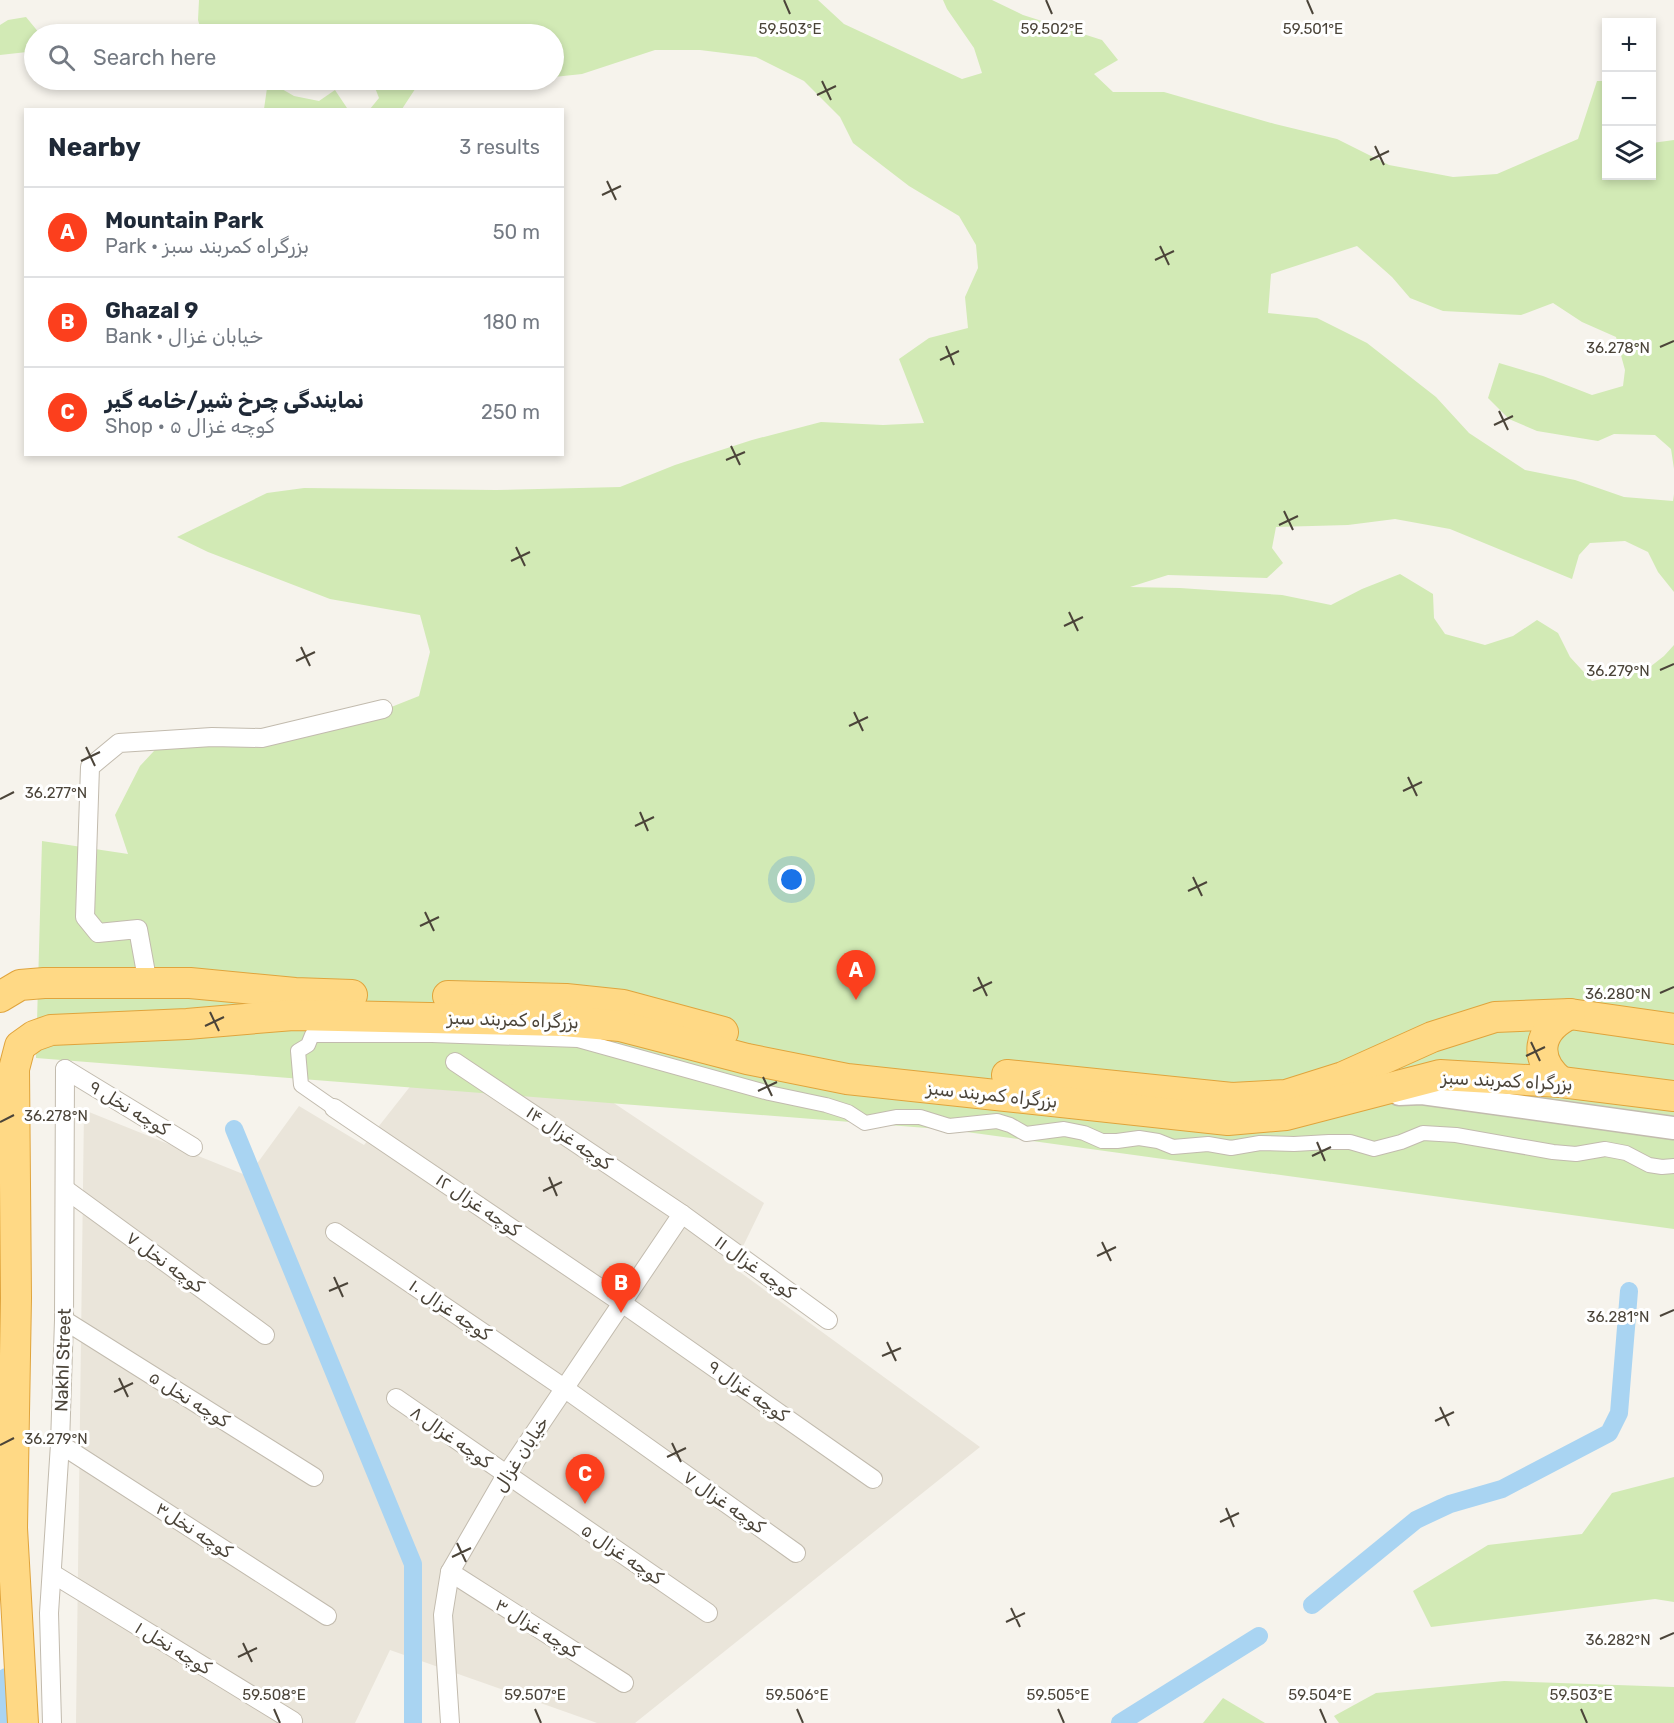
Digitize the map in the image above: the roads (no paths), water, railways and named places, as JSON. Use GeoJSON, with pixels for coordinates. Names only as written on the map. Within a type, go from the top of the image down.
{"type":"FeatureCollection","features":[{"type":"Feature","properties":{"kind":"highway","name":"بزرگراه کمربند سبز"},"geometry":{"type":"LineString","coordinates":[[0,997],[20,985],[190,983],[295,993],[566,999],[623,1005],[752,1040],[848,1059],[1232,1098],[1286,1095],[1343,1077],[1432,1037],[1495,1017],[1570,1014],[1674,1029]]}},
{"type":"Feature","properties":{"kind":"highway"},"geometry":{"type":"LineString","coordinates":[[187,1024],[195,1017],[200,1005],[199,994],[190,983]]}},
{"type":"Feature","properties":{"kind":"highway"},"geometry":{"type":"LineString","coordinates":[[1561,1082],[1550,1073],[1543,1060],[1542,1045],[1547,1032],[1557,1021],[1570,1014]]}},
{"type":"Feature","properties":{"kind":"highway","name":"بزرگراه کمربند سبز"},"geometry":{"type":"LineString","coordinates":[[23,1723],[12,1528],[16,1298],[14,1070],[20,1046],[34,1036],[51,1030],[187,1024],[293,1015],[564,1021],[620,1026],[747,1059],[847,1079],[1228,1120],[1286,1115],[1440,1075],[1561,1082],[1674,1096]]}},
{"type":"Feature","properties":{"kind":"street"},"geometry":{"type":"LineString","coordinates":[[148,984],[138,929],[98,933],[85,917],[90,767],[119,743],[212,737],[262,738],[383,709]]}},
{"type":"Feature","properties":{"kind":"street"},"geometry":{"type":"LineString","coordinates":[[334,1108],[301,1085],[298,1051],[308,1045],[312,1035],[432,1035],[578,1040],[769,1093],[826,1105],[848,1112],[865,1123],[920,1117],[949,1126],[997,1121],[1011,1125],[1026,1134],[1064,1129],[1084,1133],[1102,1141],[1139,1137],[1173,1147],[1208,1144],[1231,1148],[1260,1143],[1350,1142],[1374,1149],[1423,1133],[1456,1135],[1553,1152],[1576,1154],[1605,1149],[1626,1153],[1649,1165],[1674,1166]]}},
{"type":"Feature","properties":{"kind":"street","name":"کوچه غزال ۱۴"},"geometry":{"type":"LineString","coordinates":[[455,1062],[682,1214]]}},
{"type":"Feature","properties":{"kind":"street","name":"کوچه نخل ۹"},"geometry":{"type":"LineString","coordinates":[[65,1069],[193,1147]]}},
{"type":"Feature","properties":{"kind":"street","name":"Nakhl Street"},"geometry":{"type":"LineString","coordinates":[[52,1723],[49,1613],[60,1444],[64,1320],[65,1069]]}},
{"type":"Feature","properties":{"kind":"street"},"geometry":{"type":"LineString","coordinates":[[1352,1097],[1422,1093],[1674,1128]]}},
{"type":"Feature","properties":{"kind":"street","name":"کوچه غزال ۱۲"},"geometry":{"type":"LineString","coordinates":[[334,1108],[622,1303]]}},
{"type":"Feature","properties":{"kind":"street","name":"کوچه نخل ۷"},"geometry":{"type":"LineString","coordinates":[[65,1189],[265,1335]]}},
{"type":"Feature","properties":{"kind":"street","name":"خیابان غزال"},"geometry":{"type":"LineString","coordinates":[[450,1723],[443,1615],[450,1572],[506,1475],[682,1214]]}},
{"type":"Feature","properties":{"kind":"street","name":"کوچه غزال ۱۱"},"geometry":{"type":"LineString","coordinates":[[682,1214],[828,1320]]}},
{"type":"Feature","properties":{"kind":"street","name":"کوچه غزال ۱۰"},"geometry":{"type":"LineString","coordinates":[[335,1232],[564,1388]]}},
{"type":"Feature","properties":{"kind":"street","name":"کوچه غزال ۹"},"geometry":{"type":"LineString","coordinates":[[622,1303],[873,1479]]}},
{"type":"Feature","properties":{"kind":"street","name":"کوچه نخل ۵"},"geometry":{"type":"LineString","coordinates":[[64,1320],[314,1477]]}},
{"type":"Feature","properties":{"kind":"street","name":"کوچه غزال ۷"},"geometry":{"type":"LineString","coordinates":[[564,1388],[796,1553]]}},
{"type":"Feature","properties":{"kind":"street","name":"کوچه غزال ۸"},"geometry":{"type":"LineString","coordinates":[[396,1398],[506,1475]]}},
{"type":"Feature","properties":{"kind":"street","name":"کوچه نخل۳"},"geometry":{"type":"LineString","coordinates":[[60,1444],[327,1616]]}},
{"type":"Feature","properties":{"kind":"street","name":"کوچه غزال ۵"},"geometry":{"type":"LineString","coordinates":[[506,1475],[708,1613]]}},
{"type":"Feature","properties":{"kind":"street","name":"کوچه غزال ۳"},"geometry":{"type":"LineString","coordinates":[[450,1572],[624,1683]]}},
{"type":"Feature","properties":{"kind":"street","name":"کوچه نخل ۱"},"geometry":{"type":"LineString","coordinates":[[53,1574],[293,1721]]}},
{"type":"Feature","properties":{"kind":"waterway"},"geometry":{"type":"LineString","coordinates":[[234,1129],[413,1564],[413,1723]]}},
{"type":"Feature","properties":{"kind":"waterway"},"geometry":{"type":"LineString","coordinates":[[1312,1605],[1416,1520],[1450,1504],[1502,1489],[1609,1433],[1619,1413],[1629,1291]]}},
{"type":"Feature","properties":{"kind":"waterway"},"geometry":{"type":"LineString","coordinates":[[1120,1723],[1259,1636]]}},
{"type":"Feature","properties":{"kind":"waterway"},"geometry":{"type":"LineString","coordinates":[[6,1677],[8,1722]]}},
{"type":"Feature","properties":{"kind":"place","name":"Mountain Park"},"geometry":{"type":"Point","coordinates":[856,1000]}},
{"type":"Feature","properties":{"kind":"place","name":"Ghazal 9"},"geometry":{"type":"Point","coordinates":[621,1313]}},
{"type":"Feature","properties":{"kind":"place","name":"نمایندگی چرخ شیر/خامه گیر"},"geometry":{"type":"Point","coordinates":[585,1504]}}]}
